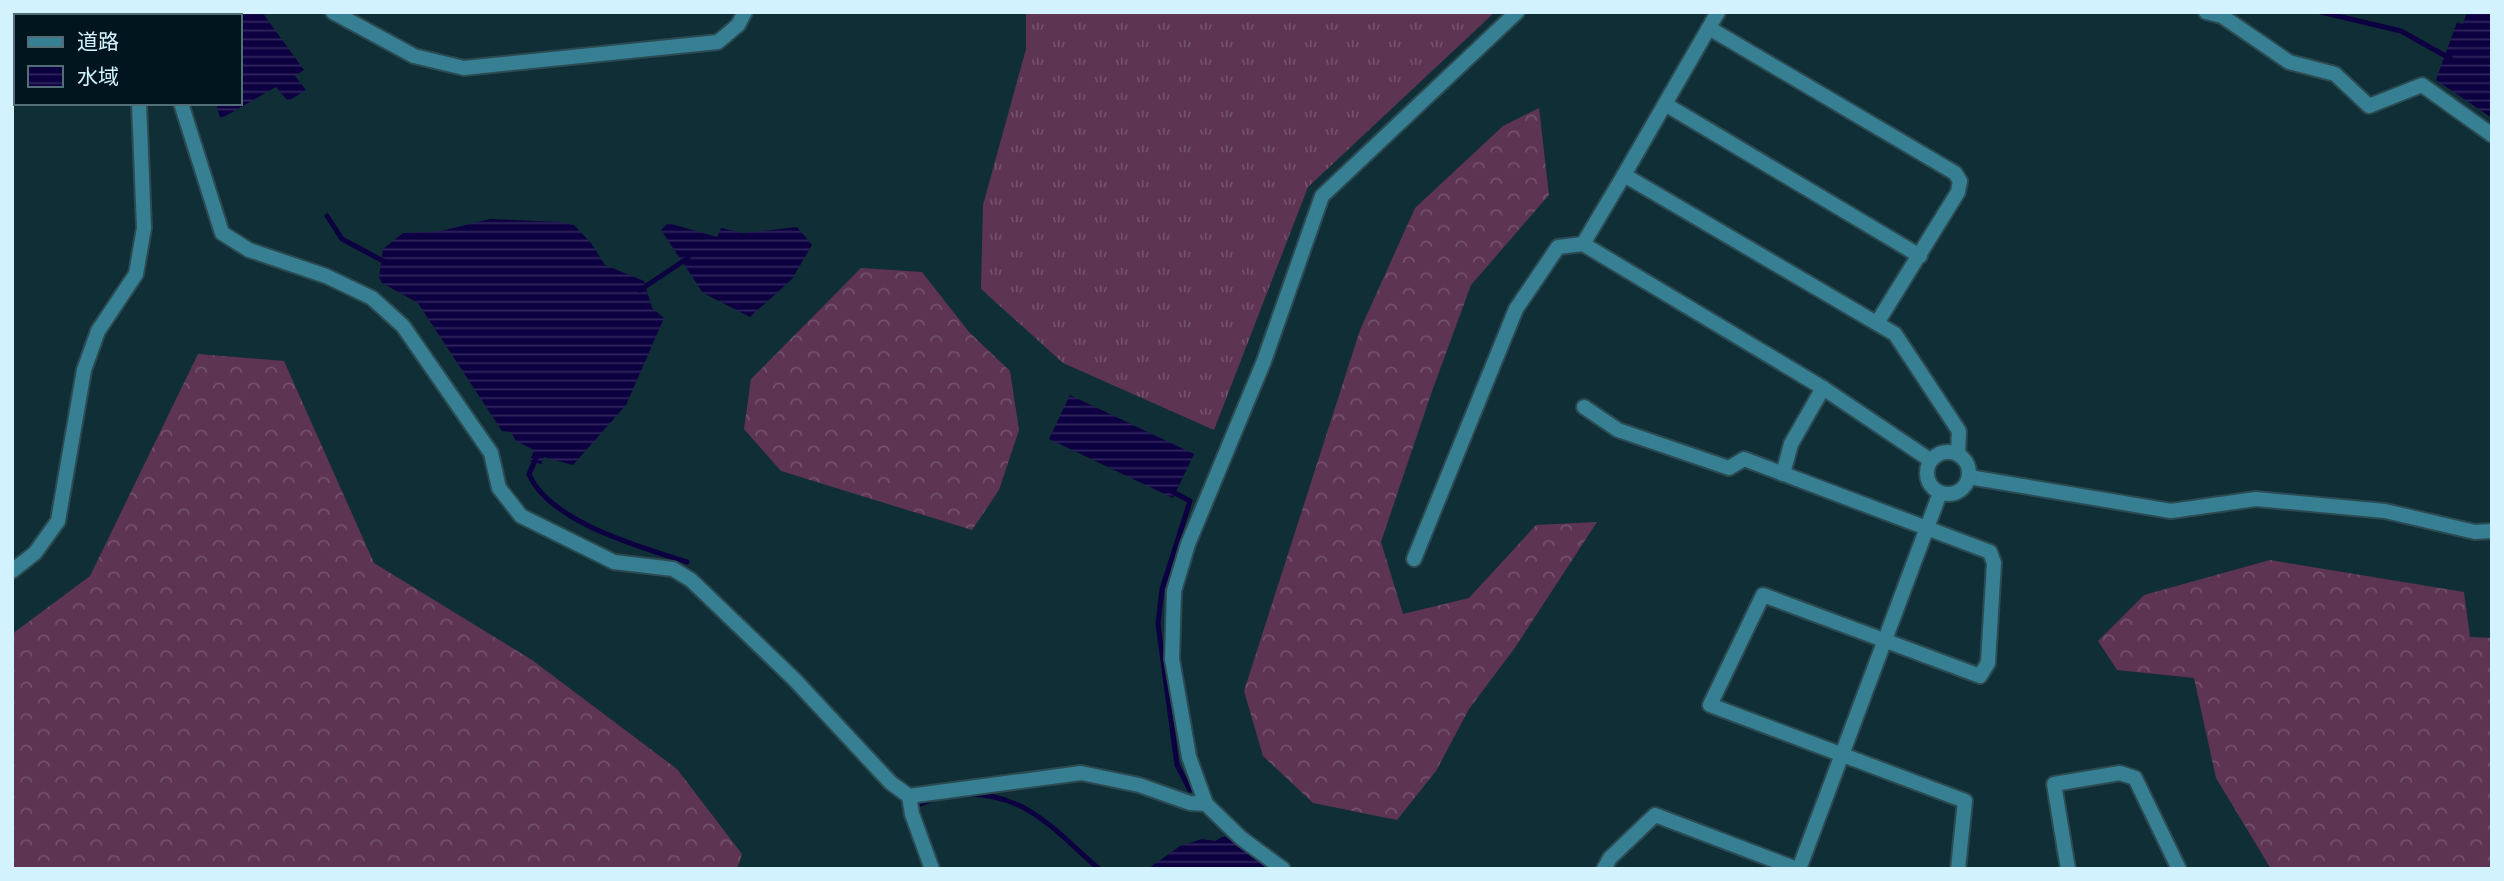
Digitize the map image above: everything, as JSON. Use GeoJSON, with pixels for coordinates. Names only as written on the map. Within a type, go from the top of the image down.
{"type":"FeatureCollection","features":[{"type":"Feature","properties":{"kind":"street"},"geometry":{"type":"LineString","coordinates":[[333,12],[414,56],[464,68],[718,42],[738,25],[746,12]]}},
{"type":"Feature","properties":{"kind":"street"},"geometry":{"type":"LineString","coordinates":[[1283,869],[1241,838],[1206,804],[1189,757],[1172,659],[1174,591],[1188,544],[1264,361],[1322,196],[1517,12]]}},
{"type":"Feature","properties":{"kind":"street"},"geometry":{"type":"LineString","coordinates":[[1583,244],[1718,12]]}},
{"type":"Feature","properties":{"kind":"street"},"geometry":{"type":"LineString","coordinates":[[2206,12],[2222,16],[2289,62],[2335,74],[2369,106],[2422,85],[2492,135]]}},
{"type":"Feature","properties":{"kind":"street"},"geometry":{"type":"LineString","coordinates":[[1709,28],[1955,173],[1960,181],[1958,192],[1877,323]]}},
{"type":"Feature","properties":{"kind":"street"},"geometry":{"type":"LineString","coordinates":[[1665,104],[1920,256]]}},
{"type":"Feature","properties":{"kind":"street"},"geometry":{"type":"LineString","coordinates":[[12,572],[35,553],[58,521],[84,370],[98,331],[136,274],[144,228],[139,105]]}},
{"type":"Feature","properties":{"kind":"street"},"geometry":{"type":"LineString","coordinates":[[182,105],[222,233],[249,250],[326,276],[372,298],[403,327],[429,359],[491,453],[499,488],[521,516],[614,562],[673,569],[691,580],[794,679],[891,783],[909,796],[1081,773],[1139,785],[1190,803],[1206,804]]}},
{"type":"Feature","properties":{"kind":"street"},"geometry":{"type":"LineString","coordinates":[[1624,175],[1895,334],[1959,431],[1958,454]]}},
{"type":"Feature","properties":{"kind":"street"},"geometry":{"type":"LineString","coordinates":[[1414,559],[1516,309],[1558,247],[1583,244],[1824,388],[1930,460]]}},
{"type":"Feature","properties":{"kind":"street"},"geometry":{"type":"LineString","coordinates":[[1783,474],[1791,444],[1824,388]]}},
{"type":"Feature","properties":{"kind":"street"},"geometry":{"type":"LineString","coordinates":[[1584,407],[1618,430],[1728,468],[1744,459],[1990,552],[1994,563],[1988,663],[1980,676],[1763,595],[1710,705],[1965,801],[1958,869]]}},
{"type":"Feature","properties":{"kind":"street"},"geometry":{"type":"LineString","coordinates":[[1930,460],[1946,451],[1958,454],[1967,463],[1969,477],[1958,492],[1940,493]]}},
{"type":"Feature","properties":{"kind":"street"},"geometry":{"type":"LineString","coordinates":[[1930,460],[1927,478],[1940,493]]}},
{"type":"Feature","properties":{"kind":"street"},"geometry":{"type":"LineString","coordinates":[[1969,477],[2171,511],[2256,499],[2385,511],[2475,532],[2492,531]]}},
{"type":"Feature","properties":{"kind":"street"},"geometry":{"type":"LineString","coordinates":[[1604,869],[1610,858],[1654,815],[1798,869],[1940,493]]}},
{"type":"Feature","properties":{"kind":"street"},"geometry":{"type":"LineString","coordinates":[[2068,869],[2054,784],[2120,773],[2135,778],[2179,869]]}},
{"type":"Feature","properties":{"kind":"street"},"geometry":{"type":"LineString","coordinates":[[909,796],[912,814],[933,869]]}},
{"type":"Feature","properties":{"kind":"green space"},"geometry":{"type":"Polygon","coordinates":[[[1026,12],[1495,12],[1308,187],[1214,430],[1063,363],[981,289],[983,205],[1026,49],[1026,12]]]}},
{"type":"Feature","properties":{"kind":"green space"},"geometry":{"type":"Polygon","coordinates":[[[1539,108],[1549,195],[1471,285],[1381,542],[1403,614],[1469,598],[1536,525],[1597,522],[1514,649],[1469,709],[1436,771],[1397,820],[1313,803],[1263,756],[1244,691],[1360,330],[1415,208],[1503,126],[1539,108]]]}},
{"type":"Feature","properties":{"kind":"green space"},"geometry":{"type":"Polygon","coordinates":[[[861,268],[922,272],[969,332],[1010,371],[1019,430],[999,490],[972,530],[781,471],[744,429],[751,379],[861,268]]]}},
{"type":"Feature","properties":{"kind":"green space"},"geometry":{"type":"Polygon","coordinates":[[[198,354],[284,361],[374,563],[532,660],[677,769],[742,854],[737,869],[12,869],[12,634],[90,576],[198,354]]]}},
{"type":"Feature","properties":{"kind":"green space"},"geometry":{"type":"Polygon","coordinates":[[[2270,560],[2464,592],[2470,637],[2492,638],[2492,869],[2271,869],[2216,778],[2194,678],[2117,670],[2098,641],[2144,595],[2270,560]]]}},
{"type":"Feature","properties":{"kind":"water"},"geometry":{"type":"Polygon","coordinates":[[[262,12],[304,70],[295,76],[306,90],[288,101],[276,87],[220,119],[216,105],[242,105],[242,14],[184,14],[262,12]]]}},
{"type":"Feature","properties":{"kind":"water"},"geometry":{"type":"Polygon","coordinates":[[[2467,12],[2492,12],[2492,118],[2436,80],[2457,22],[2463,24],[2467,12]]]}},
{"type":"Feature","properties":{"kind":"water"},"geometry":{"type":"Polygon","coordinates":[[[490,219],[574,225],[591,243],[605,265],[644,281],[652,308],[664,318],[626,405],[573,465],[544,457],[541,464],[530,461],[534,450],[516,441],[511,432],[502,431],[418,303],[382,283],[379,277],[383,249],[403,233],[441,231],[490,219]]]}},
{"type":"Feature","properties":{"kind":"water"},"geometry":{"type":"Polygon","coordinates":[[[668,223],[717,237],[721,228],[744,233],[797,227],[812,245],[792,279],[750,317],[703,293],[661,230],[668,223]]]}},
{"type":"Feature","properties":{"kind":"water"},"geometry":{"type":"Polygon","coordinates":[[[1070,395],[1194,454],[1173,498],[1049,439],[1070,395]]]}},
{"type":"Feature","properties":{"kind":"water"},"geometry":{"type":"Polygon","coordinates":[[[1224,836],[1272,869],[1148,869],[1180,846],[1202,839],[1215,841],[1224,836]]]}},
{"type":"Feature","properties":{"kind":"waterway"},"geometry":{"type":"LineString","coordinates":[[2321,12],[2401,31],[2451,59]]}},
{"type":"Feature","properties":{"kind":"waterway"},"geometry":{"type":"LineString","coordinates":[[327,216],[342,239],[385,262]]}},
{"type":"Feature","properties":{"kind":"waterway"},"geometry":{"type":"LineString","coordinates":[[640,290],[688,258]]}},
{"type":"Feature","properties":{"kind":"waterway"},"geometry":{"type":"LineString","coordinates":[[537,456],[529,474],[540,491],[556,506],[598,530],[687,562]]}},
{"type":"Feature","properties":{"kind":"waterway"},"geometry":{"type":"LineString","coordinates":[[1173,492],[1190,501],[1162,589],[1158,624],[1177,765],[1190,790]]}},
{"type":"Feature","properties":{"kind":"waterway"},"geometry":{"type":"LineString","coordinates":[[967,794],[988,796],[1024,808],[1054,829],[1099,869]]}},
{"type":"Feature","properties":{"kind":"waterway"},"geometry":{"type":"LineString","coordinates":[[920,804],[937,798]]}}]}
